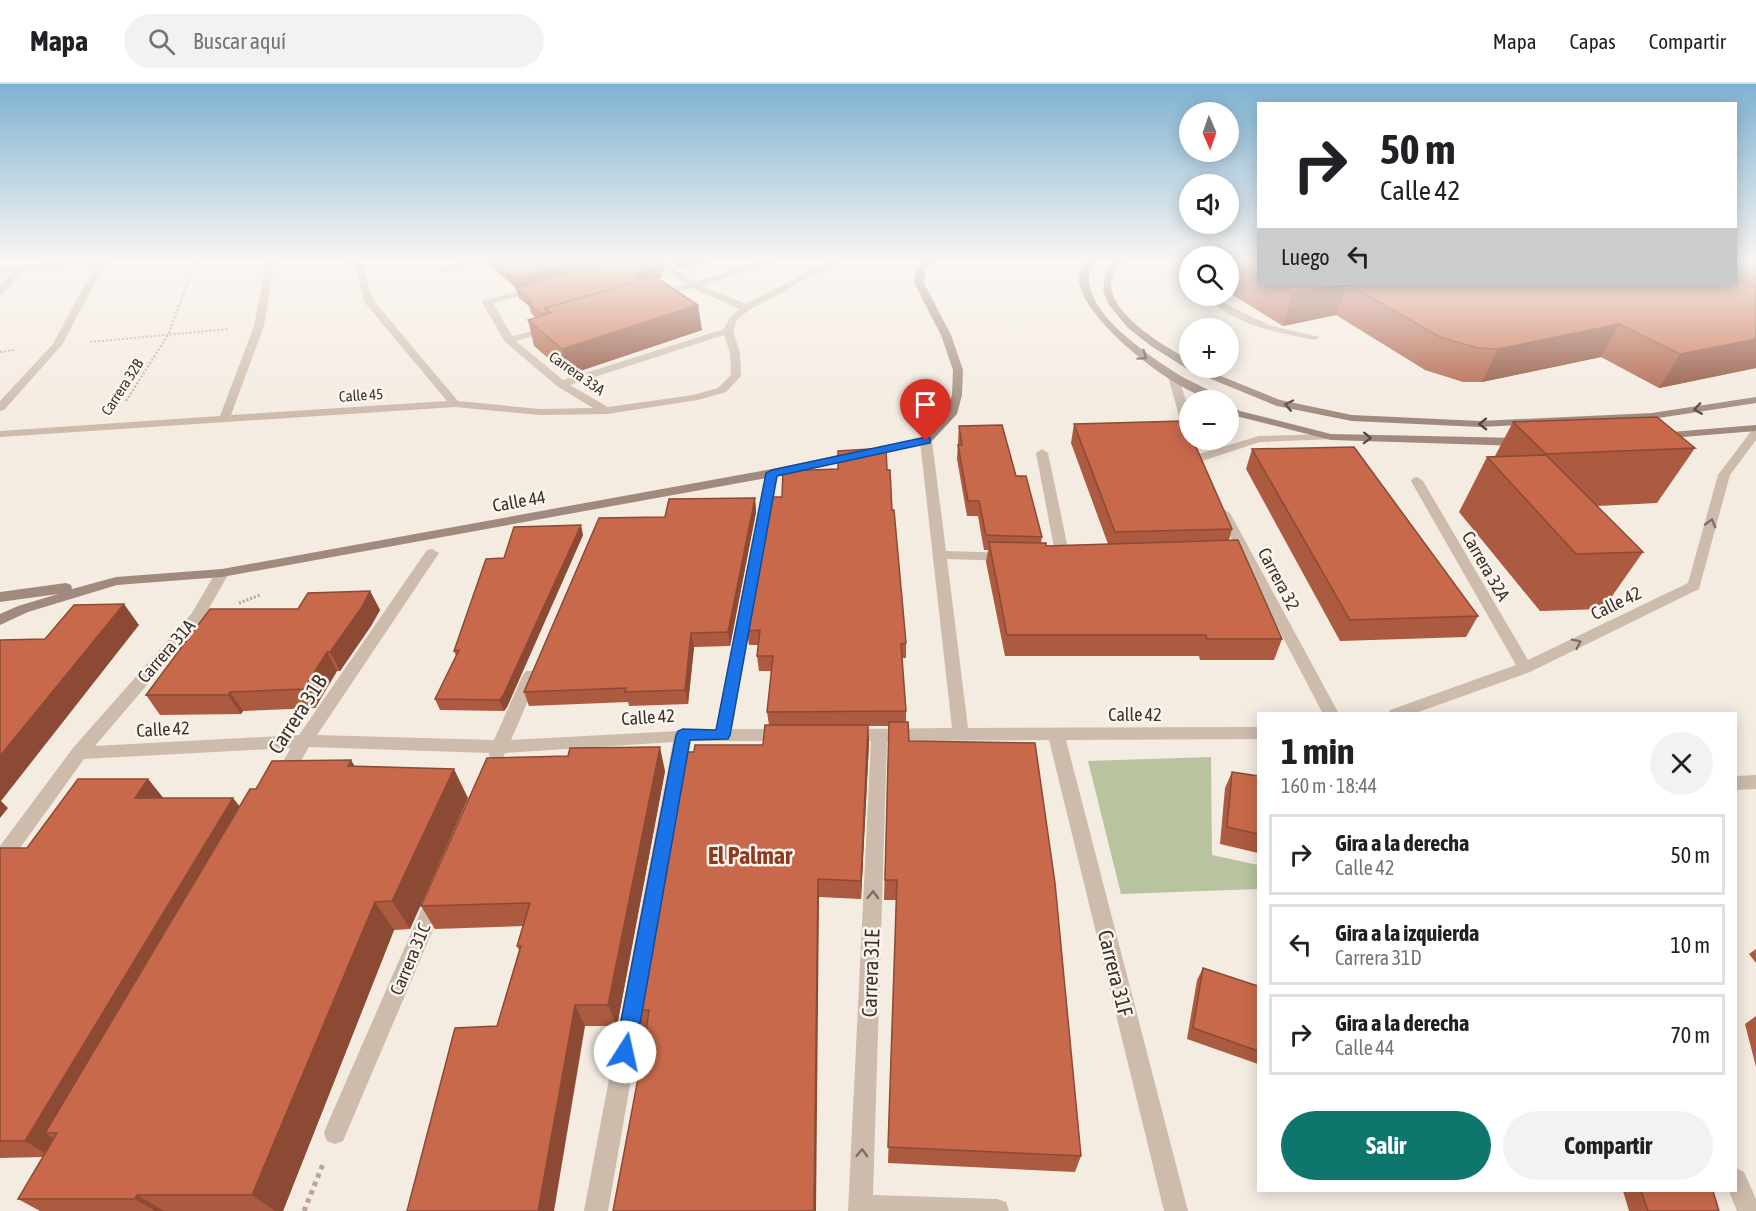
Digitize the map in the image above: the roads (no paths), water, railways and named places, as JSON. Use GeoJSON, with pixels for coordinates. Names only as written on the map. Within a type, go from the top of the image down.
{"type":"FeatureCollection","features":[{"type":"Feature","properties":{"kind":"main road"},"geometry":{"type":"LineString","coordinates":[[926,441],[951,414],[957,387],[958,370],[946,335],[935,313]]}},
{"type":"Feature","properties":{"kind":"main road"},"geometry":{"type":"LineString","coordinates":[[1099,313],[1121,339],[1173,376],[1198,390]]}},
{"type":"Feature","properties":{"kind":"main road"},"geometry":{"type":"LineString","coordinates":[[1120,313],[1140,333],[1179,359]]}},
{"type":"Feature","properties":{"kind":"main road"},"geometry":{"type":"LineString","coordinates":[[1219,378],[1277,403],[1352,418],[1480,424],[1652,416],[1756,400]]}},
{"type":"Feature","properties":{"kind":"main road"},"geometry":{"type":"LineString","coordinates":[[1239,414],[1331,437],[1539,442]]}},
{"type":"Feature","properties":{"kind":"main road"},"geometry":{"type":"LineString","coordinates":[[1642,437],[1756,430]]}},
{"type":"Feature","properties":{"kind":"main road","name":"Calle 44"},"geometry":{"type":"LineString","coordinates":[[0,597],[116,581],[222,573],[772,473],[926,441]]}},
{"type":"Feature","properties":{"kind":"main road","name":"Calle 44"},"geometry":{"type":"LineString","coordinates":[[0,620],[23,609],[116,581]]}},
{"type":"Feature","properties":{"kind":"street"},"geometry":{"type":"LineString","coordinates":[[0,408],[57,345],[74,313]]}},
{"type":"Feature","properties":{"kind":"street"},"geometry":{"type":"LineString","coordinates":[[224,420],[259,326],[261,313]]}},
{"type":"Feature","properties":{"kind":"street"},"geometry":{"type":"LineString","coordinates":[[378,313],[455,404]]}},
{"type":"Feature","properties":{"kind":"street","name":"Carrera 33A"},"geometry":{"type":"LineString","coordinates":[[493,313],[509,340],[561,384],[607,411]]}},
{"type":"Feature","properties":{"kind":"street"},"geometry":{"type":"LineString","coordinates":[[561,384],[728,331],[733,319],[741,313]]}},
{"type":"Feature","properties":{"kind":"street"},"geometry":{"type":"LineString","coordinates":[[1236,313],[1268,328],[1315,337]]}},
{"type":"Feature","properties":{"kind":"street"},"geometry":{"type":"LineString","coordinates":[[509,340],[564,324]]}},
{"type":"Feature","properties":{"kind":"street","name":"Calle 45"},"geometry":{"type":"LineString","coordinates":[[0,434],[455,404],[540,412],[607,411],[694,398],[722,390],[736,376],[735,353],[728,331]]}},
{"type":"Feature","properties":{"kind":"street"},"geometry":{"type":"LineString","coordinates":[[1173,376],[1179,397]]}},
{"type":"Feature","properties":{"kind":"street","name":"Calle 42"},"geometry":{"type":"LineString","coordinates":[[1402,712],[1525,668],[1694,586],[1724,474],[1756,430]]}},
{"type":"Feature","properties":{"kind":"street"},"geometry":{"type":"LineString","coordinates":[[1239,447],[1259,439],[1331,437]]}},
{"type":"Feature","properties":{"kind":"street"},"geometry":{"type":"LineString","coordinates":[[926,441],[961,734]]}},
{"type":"Feature","properties":{"kind":"street"},"geometry":{"type":"LineString","coordinates":[[1194,450],[1199,464],[1233,450]]}},
{"type":"Feature","properties":{"kind":"street"},"geometry":{"type":"LineString","coordinates":[[1042,453],[1063,558]]}},
{"type":"Feature","properties":{"kind":"street"},"geometry":{"type":"LineString","coordinates":[[723,735],[772,473]]}},
{"type":"Feature","properties":{"kind":"street","name":"Carrera 32A"},"geometry":{"type":"LineString","coordinates":[[1417,481],[1525,668]]}},
{"type":"Feature","properties":{"kind":"street","name":"Carrera 32"},"geometry":{"type":"LineString","coordinates":[[1218,501],[1239,554],[1330,712]]}},
{"type":"Feature","properties":{"kind":"street","name":"Carrera 31B"},"geometry":{"type":"LineString","coordinates":[[274,792],[304,741],[432,553]]}},
{"type":"Feature","properties":{"kind":"street"},"geometry":{"type":"LineString","coordinates":[[941,555],[1019,557]]}},
{"type":"Feature","properties":{"kind":"street","name":"Carrera 31A"},"geometry":{"type":"LineString","coordinates":[[79,753],[198,616],[222,573]]}},
{"type":"Feature","properties":{"kind":"street"},"geometry":{"type":"LineString","coordinates":[[491,767],[537,660]]}},
{"type":"Feature","properties":{"kind":"street","name":"Calle 42"},"geometry":{"type":"LineString","coordinates":[[834,735],[1257,733]]}},
{"type":"Feature","properties":{"kind":"street","name":"Carrera 31F"},"geometry":{"type":"LineString","coordinates":[[1056,734],[1176,1211]]}},
{"type":"Feature","properties":{"kind":"street"},"geometry":{"type":"LineString","coordinates":[[596,1211],[683,735]]}},
{"type":"Feature","properties":{"kind":"street","name":"Calle 42"},"geometry":{"type":"LineString","coordinates":[[79,753],[304,741],[500,747],[683,735],[801,735]]}},
{"type":"Feature","properties":{"kind":"street","name":"Carrera 31E"},"geometry":{"type":"LineString","coordinates":[[860,1209],[879,735]]}},
{"type":"Feature","properties":{"kind":"street"},"geometry":{"type":"LineString","coordinates":[[0,860],[79,753]]}},
{"type":"Feature","properties":{"kind":"street"},"geometry":{"type":"LineString","coordinates":[[1737,783],[1756,782]]}},
{"type":"Feature","properties":{"kind":"street","name":"Carrera 31C"},"geometry":{"type":"LineString","coordinates":[[335,1133],[444,881]]}},
{"type":"Feature","properties":{"kind":"street"},"geometry":{"type":"LineString","coordinates":[[1737,1182],[1749,1211]]}},
{"type":"Feature","properties":{"kind":"street"},"geometry":{"type":"LineString","coordinates":[[860,1209],[998,1211]]}},
{"type":"Feature","properties":{"kind":"district","name":"El Palmar"},"geometry":{"type":"Point","coordinates":[750,855]}}]}
